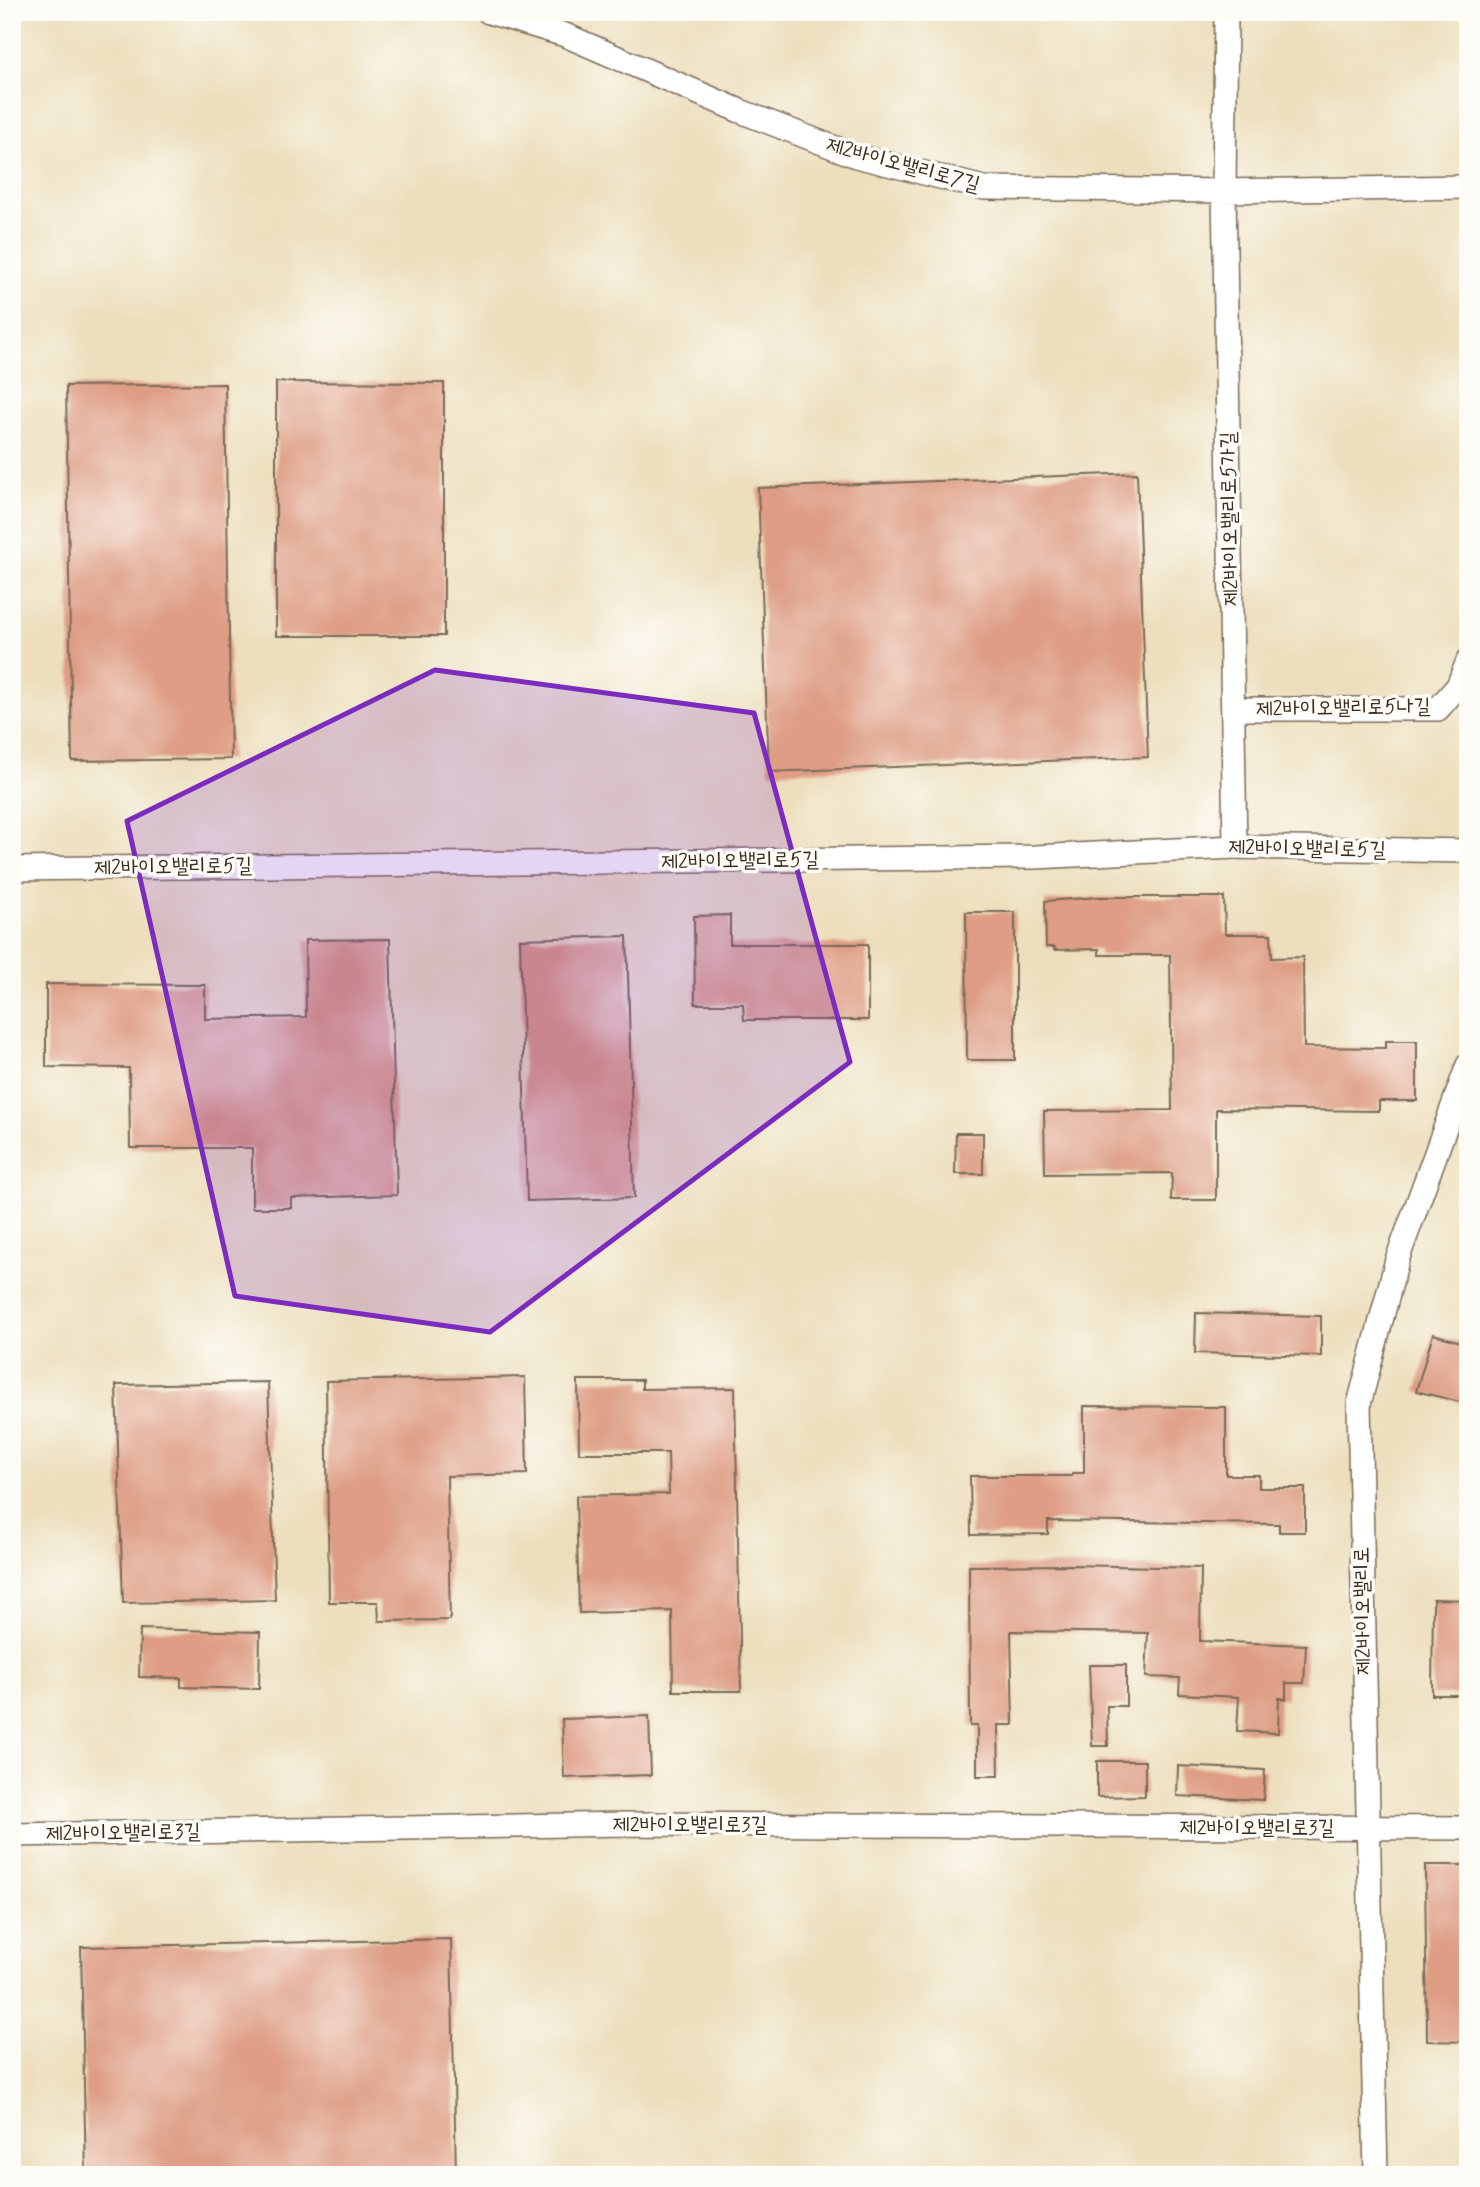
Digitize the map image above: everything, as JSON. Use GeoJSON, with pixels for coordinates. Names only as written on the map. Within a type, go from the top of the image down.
{"type":"FeatureCollection","features":[{"type":"Feature","properties":{"kind":"street","name":"제2바이오밸리로7길"},"geometry":{"type":"LineString","coordinates":[[489,12],[565,35],[740,111],[856,156],[984,188],[1224,191],[1468,187]]}},
{"type":"Feature","properties":{"kind":"street","name":"제2바이오밸리로5가길"},"geometry":{"type":"LineString","coordinates":[[1226,12],[1224,191],[1235,847]]}},
{"type":"Feature","properties":{"kind":"street","name":"제2바이오밸리로5나길"},"geometry":{"type":"LineString","coordinates":[[1233,709],[1438,709],[1458,686],[1468,661]]}},
{"type":"Feature","properties":{"kind":"street","name":"제2바이오밸리로5길"},"geometry":{"type":"LineString","coordinates":[[12,869],[1035,858],[1235,847],[1468,851]]}},
{"type":"Feature","properties":{"kind":"street","name":"제2바이오밸리로"},"geometry":{"type":"LineString","coordinates":[[1376,2175],[1359,1404],[1397,1261],[1468,1065]]}},
{"type":"Feature","properties":{"kind":"street","name":"제2바이오밸리로3길"},"geometry":{"type":"LineString","coordinates":[[12,1835],[626,1824],[1468,1828]]}},
{"type":"Feature","properties":{"kind":"highlighted area"},"geometry":{"type":"Polygon","coordinates":[[[435,670],[754,713],[850,1062],[490,1332],[235,1296],[127,821],[435,670]]]}},
{"type":"Feature","properties":{"kind":"building"},"geometry":{"type":"Polygon","coordinates":[[[276,382],[444,383],[444,636],[276,636],[276,382]]]}},
{"type":"Feature","properties":{"kind":"building"},"geometry":{"type":"Polygon","coordinates":[[[225,384],[231,759],[72,761],[66,386],[225,384]]]}},
{"type":"Feature","properties":{"kind":"building"},"geometry":{"type":"Polygon","coordinates":[[[1137,473],[1148,757],[769,772],[758,488],[1137,473]]]}},
{"type":"Feature","properties":{"kind":"building"},"geometry":{"type":"Polygon","coordinates":[[[1098,897],[1224,897],[1225,934],[1271,934],[1272,958],[1303,957],[1304,1047],[1386,1048],[1386,1041],[1417,1041],[1417,1101],[1379,1101],[1379,1111],[1216,1109],[1216,1200],[1171,1200],[1172,1173],[1045,1174],[1044,1111],[1172,1110],[1170,955],[1099,955],[1099,949],[1054,950],[1055,947],[1046,947],[1045,901],[1098,897]]]}},
{"type":"Feature","properties":{"kind":"building"},"geometry":{"type":"Polygon","coordinates":[[[966,912],[1015,912],[1015,1060],[967,1060],[966,912]]]}},
{"type":"Feature","properties":{"kind":"building"},"geometry":{"type":"Polygon","coordinates":[[[730,915],[730,944],[868,944],[868,1020],[744,1020],[743,1004],[695,1004],[694,916],[730,915]]]}},
{"type":"Feature","properties":{"kind":"building"},"geometry":{"type":"Polygon","coordinates":[[[627,936],[634,1198],[527,1201],[520,939],[627,936]]]}},
{"type":"Feature","properties":{"kind":"building"},"geometry":{"type":"Polygon","coordinates":[[[390,939],[397,1195],[291,1198],[291,1208],[252,1208],[252,1148],[130,1148],[129,1068],[46,1067],[46,984],[205,985],[205,1019],[306,1017],[305,940],[390,939]]]}},
{"type":"Feature","properties":{"kind":"building"},"geometry":{"type":"Polygon","coordinates":[[[956,1133],[983,1133],[983,1174],[955,1174],[956,1133]]]}},
{"type":"Feature","properties":{"kind":"building"},"geometry":{"type":"Polygon","coordinates":[[[1196,1313],[1321,1316],[1321,1356],[1195,1353],[1196,1313]]]}},
{"type":"Feature","properties":{"kind":"building"},"geometry":{"type":"Polygon","coordinates":[[[1433,1334],[1468,1344],[1468,1404],[1416,1391],[1433,1334]]]}},
{"type":"Feature","properties":{"kind":"building"},"geometry":{"type":"Polygon","coordinates":[[[525,1377],[527,1474],[447,1476],[450,1620],[379,1621],[378,1602],[329,1602],[326,1381],[525,1377]]]}},
{"type":"Feature","properties":{"kind":"building"},"geometry":{"type":"Polygon","coordinates":[[[578,1380],[642,1380],[642,1389],[735,1388],[741,1691],[673,1691],[672,1611],[579,1613],[576,1496],[669,1494],[668,1453],[579,1453],[578,1380]]]}},
{"type":"Feature","properties":{"kind":"building"},"geometry":{"type":"Polygon","coordinates":[[[268,1382],[275,1600],[123,1603],[116,1385],[268,1382]]]}},
{"type":"Feature","properties":{"kind":"building"},"geometry":{"type":"Polygon","coordinates":[[[1084,1406],[1226,1407],[1226,1475],[1259,1475],[1259,1488],[1305,1488],[1305,1532],[1279,1532],[1279,1524],[1048,1521],[1048,1534],[971,1535],[970,1476],[1072,1476],[1072,1473],[1084,1473],[1084,1406]]]}},
{"type":"Feature","properties":{"kind":"building"},"geometry":{"type":"Polygon","coordinates":[[[969,1566],[1201,1568],[1200,1641],[1306,1645],[1304,1683],[1286,1683],[1286,1699],[1279,1698],[1278,1733],[1237,1731],[1239,1697],[1179,1694],[1180,1678],[1146,1677],[1148,1633],[1011,1631],[1013,1725],[998,1725],[999,1776],[977,1776],[977,1726],[970,1726],[969,1566]]]}},
{"type":"Feature","properties":{"kind":"building"},"geometry":{"type":"Polygon","coordinates":[[[1433,1599],[1468,1600],[1468,1695],[1432,1695],[1433,1599]]]}},
{"type":"Feature","properties":{"kind":"building"},"geometry":{"type":"Polygon","coordinates":[[[140,1629],[260,1632],[259,1689],[181,1687],[181,1678],[139,1677],[140,1629]]]}},
{"type":"Feature","properties":{"kind":"building"},"geometry":{"type":"Polygon","coordinates":[[[1089,1665],[1126,1665],[1126,1706],[1107,1706],[1108,1746],[1092,1746],[1089,1665]]]}},
{"type":"Feature","properties":{"kind":"building"},"geometry":{"type":"Polygon","coordinates":[[[649,1716],[651,1775],[564,1778],[562,1719],[649,1716]]]}},
{"type":"Feature","properties":{"kind":"building"},"geometry":{"type":"Polygon","coordinates":[[[1097,1761],[1145,1761],[1145,1796],[1097,1797],[1097,1761]]]}},
{"type":"Feature","properties":{"kind":"building"},"geometry":{"type":"Polygon","coordinates":[[[1178,1766],[1265,1770],[1263,1800],[1177,1796],[1178,1766]]]}},
{"type":"Feature","properties":{"kind":"building"},"geometry":{"type":"Polygon","coordinates":[[[1425,1865],[1468,1865],[1468,2042],[1427,2041],[1425,1865]]]}},
{"type":"Feature","properties":{"kind":"building"},"geometry":{"type":"Polygon","coordinates":[[[451,1939],[456,2175],[86,2175],[81,1947],[451,1939]]]}}]}
